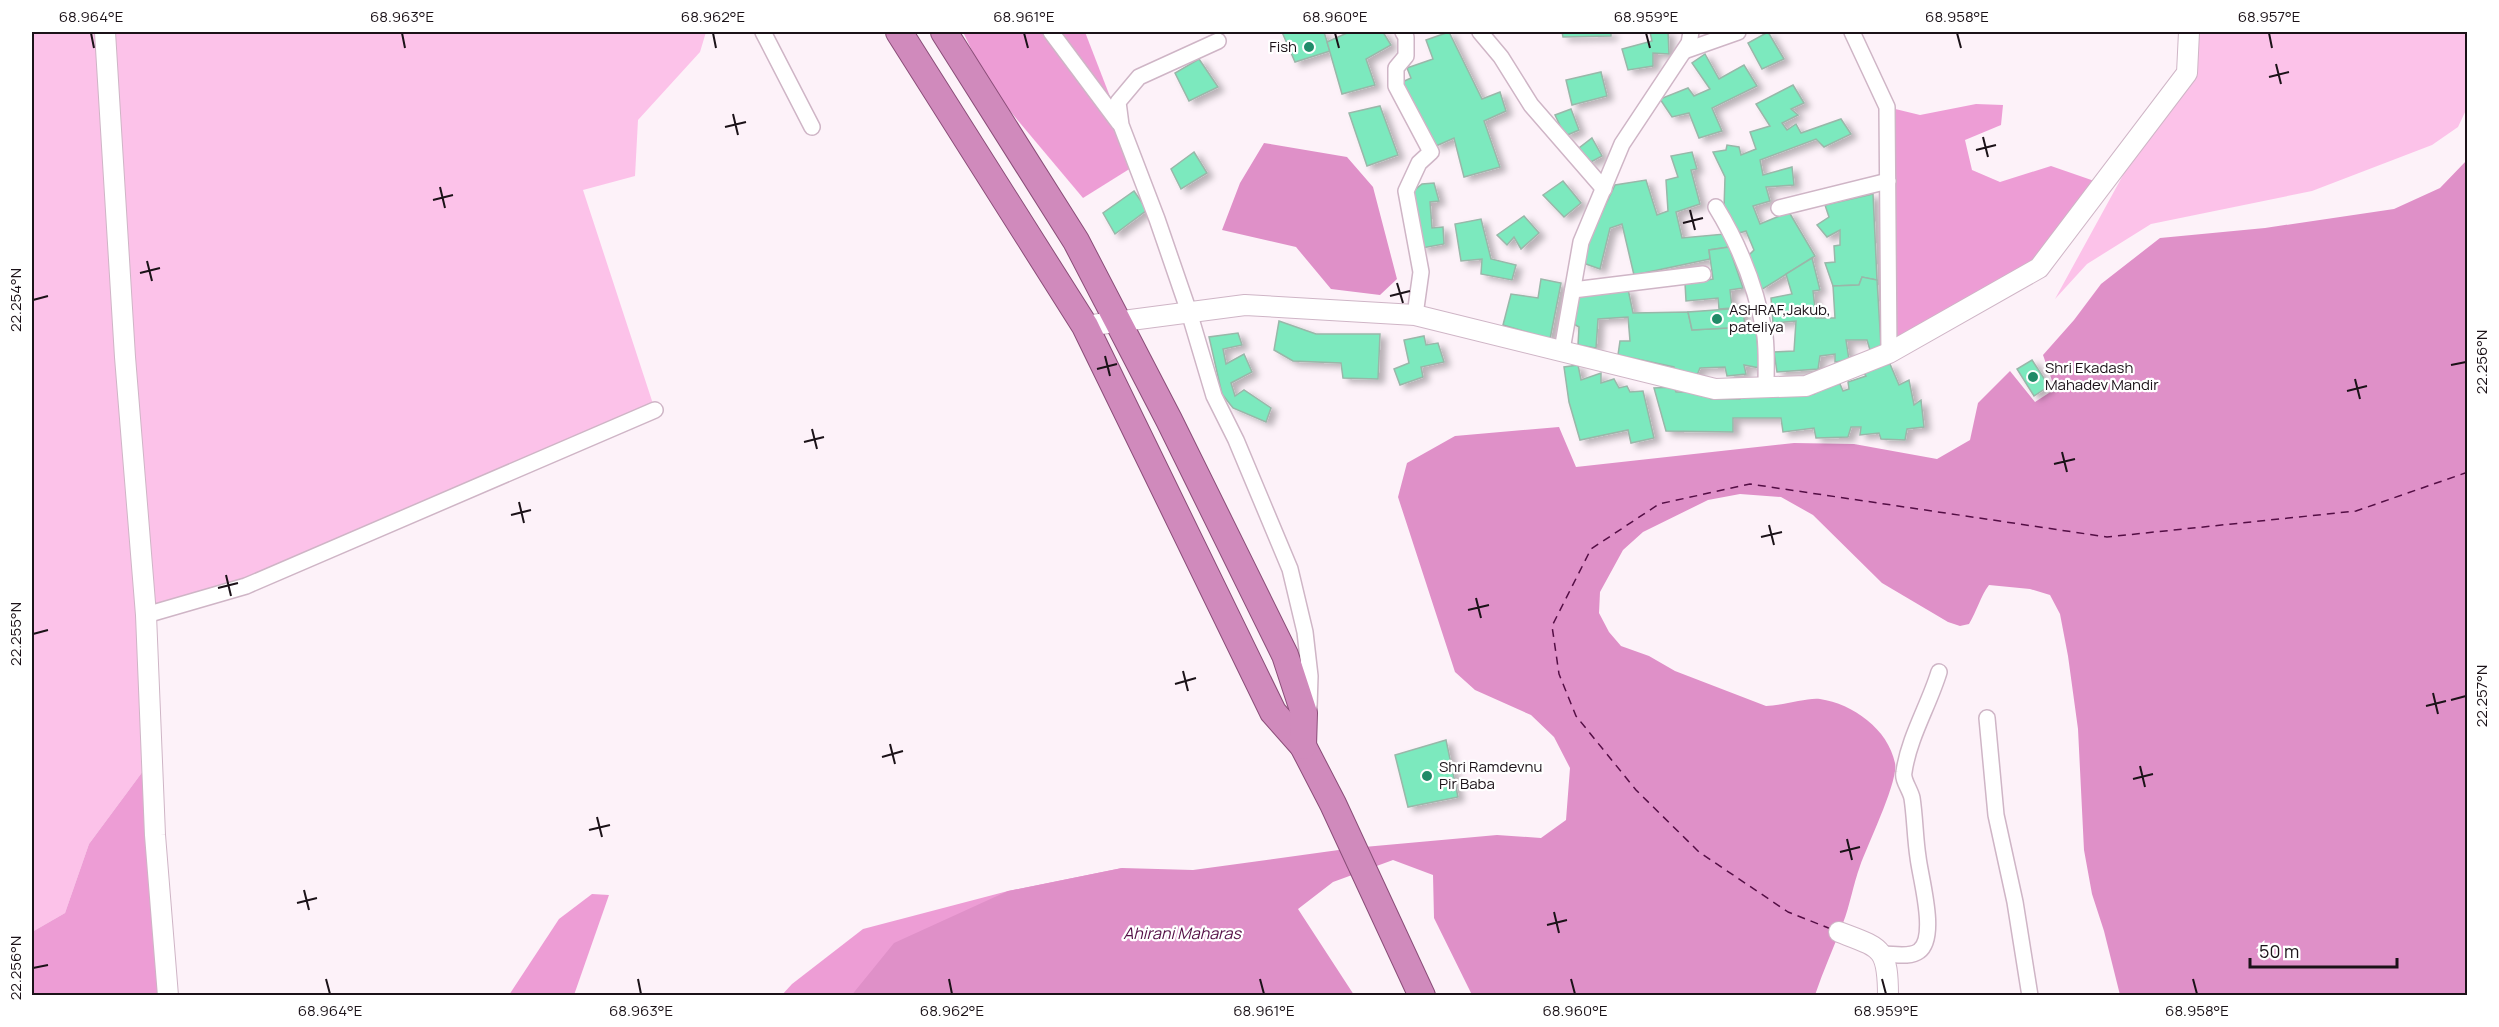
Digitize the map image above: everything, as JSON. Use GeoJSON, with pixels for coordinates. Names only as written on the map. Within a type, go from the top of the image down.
{"type":"FeatureCollection","features":[{"type":"Feature","properties":{"kind":"highway"},"geometry":{"type":"LineString","coordinates":[[899,32],[1085,326],[1273,712],[1303,746],[1333,804],[1422,996]]}},
{"type":"Feature","properties":{"kind":"highway"},"geometry":{"type":"LineString","coordinates":[[944,32],[1076,241],[1118,322],[1285,655],[1304,713],[1303,746]]}},
{"type":"Feature","properties":{"kind":"street"},"geometry":{"type":"LineString","coordinates":[[105,32],[125,357],[146,615],[155,835],[168,996]]}},
{"type":"Feature","properties":{"kind":"street"},"geometry":{"type":"LineString","coordinates":[[763,32],[812,127]]}},
{"type":"Feature","properties":{"kind":"street"},"geometry":{"type":"LineString","coordinates":[[1051,32],[1121,125]]}},
{"type":"Feature","properties":{"kind":"street"},"geometry":{"type":"LineString","coordinates":[[1403,32],[1406,37],[1406,56],[1396,68],[1396,86],[1431,152],[1419,163],[1406,191],[1421,272],[1415,315]]}},
{"type":"Feature","properties":{"kind":"street"},"geometry":{"type":"LineString","coordinates":[[1480,32],[1501,57],[1531,105],[1604,189]]}},
{"type":"Feature","properties":{"kind":"street"},"geometry":{"type":"LineString","coordinates":[[1563,350],[1581,242],[1622,144],[1689,43],[1691,32]]}},
{"type":"Feature","properties":{"kind":"street"},"geometry":{"type":"LineString","coordinates":[[1684,51],[1738,32]]}},
{"type":"Feature","properties":{"kind":"street"},"geometry":{"type":"LineString","coordinates":[[1852,32],[1887,107],[1889,353]]}},
{"type":"Feature","properties":{"kind":"street"},"geometry":{"type":"LineString","coordinates":[[1085,326],[1245,304],[1415,315],[1715,389],[1806,386],[1889,353],[2039,268],[2187,73],[2189,32]]}},
{"type":"Feature","properties":{"kind":"street"},"geometry":{"type":"LineString","coordinates":[[1218,41],[1139,77],[1118,102],[1121,125],[1190,312],[1214,396],[1236,440],[1290,569],[1305,632],[1310,676],[1309,716],[1303,746]]}},
{"type":"Feature","properties":{"kind":"street"},"geometry":{"type":"LineString","coordinates":[[1779,208],[1888,181]]}},
{"type":"Feature","properties":{"kind":"street"},"geometry":{"type":"LineString","coordinates":[[1716,207],[1735,238],[1754,290],[1765,337],[1766,387]]}},
{"type":"Feature","properties":{"kind":"street"},"geometry":{"type":"LineString","coordinates":[[1573,290],[1703,274]]}},
{"type":"Feature","properties":{"kind":"street"},"geometry":{"type":"LineString","coordinates":[[146,615],[246,586],[655,410]]}},
{"type":"Feature","properties":{"kind":"street"},"geometry":{"type":"LineString","coordinates":[[1883,954],[1911,954],[1920,951],[1925,942],[1927,903],[1918,861],[1911,795],[1903,774],[1940,672]]}},
{"type":"Feature","properties":{"kind":"street"},"geometry":{"type":"LineString","coordinates":[[1987,718],[1996,815],[2015,902],[2030,996]]}},
{"type":"Feature","properties":{"kind":"street"},"geometry":{"type":"LineString","coordinates":[[1839,932],[1876,946],[1883,954],[1888,975],[1888,996]]}},
{"type":"Feature","properties":{"kind":"shaded area"},"geometry":{"type":"Polygon","coordinates":[[[32,32],[706,32],[700,52],[638,120],[635,176],[583,190],[655,410],[246,586],[146,615],[152,759],[89,844],[65,913],[32,932],[32,32]]]}},
{"type":"Feature","properties":{"kind":"shaded area"},"geometry":{"type":"Polygon","coordinates":[[[963,32],[1085,32],[1121,125],[1131,168],[1083,198],[989,86],[963,32]]]}},
{"type":"Feature","properties":{"kind":"shaded area"},"geometry":{"type":"Polygon","coordinates":[[[2189,32],[2467,32],[2467,108],[2458,127],[2432,145],[2312,191],[2151,224],[2087,264],[2055,299],[2156,115],[2187,73],[2189,32]]]}},
{"type":"Feature","properties":{"kind":"shaded area"},"geometry":{"type":"Polygon","coordinates":[[[1976,104],[2003,105],[2001,125],[1965,140],[1972,170],[2000,182],[2051,166],[2103,184],[2039,268],[1889,353],[1887,107],[1920,115],[1976,104]]]}},
{"type":"Feature","properties":{"kind":"shaded area"},"geometry":{"type":"Polygon","coordinates":[[[152,759],[169,995],[32,995],[32,932],[65,913],[89,844],[152,759]]]}},
{"type":"Feature","properties":{"kind":"shaded area"},"geometry":{"type":"Polygon","coordinates":[[[1122,868],[1053,995],[781,996],[792,984],[863,929],[1008,891],[1122,868]]]}},
{"type":"Feature","properties":{"kind":"shaded area"},"geometry":{"type":"Polygon","coordinates":[[[592,894],[609,895],[574,995],[509,995],[559,919],[592,894]]]}},
{"type":"Feature","properties":{"kind":"water"},"geometry":{"type":"Polygon","coordinates":[[[1264,143],[1347,157],[1373,187],[1397,279],[1380,295],[1331,289],[1296,247],[1222,230],[1240,183],[1264,143]]]}},
{"type":"Feature","properties":{"kind":"water","name":"Ahirani Maharas"},"geometry":{"type":"Polygon","coordinates":[[[2467,160],[2467,995],[2120,995],[2092,894],[2084,850],[2078,729],[2060,614],[2050,595],[2030,589],[1989,585],[1969,624],[1960,626],[1948,622],[1882,583],[1813,515],[1781,497],[1740,494],[1708,500],[1643,532],[1623,550],[1600,592],[1599,613],[1609,632],[1621,646],[1649,656],[1675,671],[1766,706],[1820,699],[1845,706],[1867,720],[1885,739],[1895,763],[1892,783],[1815,995],[1472,995],[1434,918],[1433,875],[1393,860],[1333,882],[1298,909],[1354,995],[851,996],[894,943],[1008,891],[1122,868],[1193,870],[1353,848],[1497,835],[1541,838],[1566,820],[1570,768],[1554,737],[1531,715],[1475,690],[1455,672],[1398,497],[1407,463],[1455,436],[1559,427],[1576,467],[1794,443],[1854,444],[1937,459],[1970,440],[1978,403],[2010,371],[2035,402],[2055,389],[2043,355],[2074,320],[2101,284],[2160,238],[2265,228],[2394,209],[2440,188],[2467,160]]]}},
{"type":"Feature","properties":{"kind":"building","name":"Fish"},"geometry":{"type":"Polygon","coordinates":[[[1282,32],[1324,32],[1330,51],[1295,62],[1282,32]]]}},
{"type":"Feature","properties":{"kind":"building"},"geometry":{"type":"Polygon","coordinates":[[[1346,32],[1383,32],[1391,45],[1366,59],[1375,85],[1342,94],[1327,42],[1346,32]]]}},
{"type":"Feature","properties":{"kind":"building"},"geometry":{"type":"Polygon","coordinates":[[[1449,32],[1482,99],[1500,92],[1506,111],[1484,121],[1500,167],[1464,177],[1454,138],[1436,146],[1402,82],[1411,78],[1407,68],[1433,59],[1426,40],[1449,32]]]}},
{"type":"Feature","properties":{"kind":"building"},"geometry":{"type":"Polygon","coordinates":[[[1562,32],[1611,32],[1611,36],[1563,37],[1562,32]]]}},
{"type":"Feature","properties":{"kind":"building"},"geometry":{"type":"Polygon","coordinates":[[[1650,32],[1668,32],[1669,54],[1653,53],[1653,66],[1628,70],[1622,49],[1652,41],[1650,32]]]}},
{"type":"Feature","properties":{"kind":"building"},"geometry":{"type":"Polygon","coordinates":[[[1768,32],[1784,59],[1762,69],[1748,43],[1768,32]]]}},
{"type":"Feature","properties":{"kind":"building"},"geometry":{"type":"Polygon","coordinates":[[[1705,54],[1719,79],[1744,65],[1757,86],[1712,108],[1722,131],[1699,138],[1689,113],[1672,117],[1660,99],[1688,88],[1694,96],[1710,89],[1692,63],[1705,54]]]}},
{"type":"Feature","properties":{"kind":"building"},"geometry":{"type":"Polygon","coordinates":[[[1199,59],[1218,87],[1189,101],[1175,73],[1199,59]]]}},
{"type":"Feature","properties":{"kind":"building"},"geometry":{"type":"Polygon","coordinates":[[[1601,72],[1607,96],[1572,105],[1566,80],[1601,72]]]}},
{"type":"Feature","properties":{"kind":"building"},"geometry":{"type":"Polygon","coordinates":[[[1793,85],[1804,103],[1791,109],[1798,115],[1782,123],[1787,130],[1796,124],[1801,133],[1841,119],[1851,134],[1824,147],[1816,139],[1760,160],[1763,175],[1792,167],[1794,185],[1766,187],[1770,201],[1753,206],[1760,224],[1789,212],[1815,256],[1761,290],[1747,257],[1754,250],[1746,231],[1739,233],[1724,209],[1725,177],[1713,152],[1726,150],[1727,145],[1739,147],[1741,155],[1756,149],[1750,132],[1770,126],[1756,104],[1793,85]]]}},
{"type":"Feature","properties":{"kind":"building"},"geometry":{"type":"Polygon","coordinates":[[[1380,106],[1398,155],[1367,166],[1349,113],[1380,106]]]}},
{"type":"Feature","properties":{"kind":"building"},"geometry":{"type":"Polygon","coordinates":[[[1571,109],[1579,130],[1565,136],[1555,115],[1571,109]]]}},
{"type":"Feature","properties":{"kind":"building"},"geometry":{"type":"Polygon","coordinates":[[[1592,138],[1602,156],[1589,163],[1579,148],[1592,138]]]}},
{"type":"Feature","properties":{"kind":"building"},"geometry":{"type":"Polygon","coordinates":[[[1194,152],[1207,173],[1181,189],[1171,169],[1194,152]]]}},
{"type":"Feature","properties":{"kind":"building"},"geometry":{"type":"Polygon","coordinates":[[[1692,152],[1697,169],[1691,170],[1700,204],[1676,212],[1682,238],[1725,234],[1729,247],[1709,250],[1710,259],[1634,275],[1622,224],[1610,228],[1600,269],[1583,263],[1590,237],[1615,185],[1646,180],[1657,215],[1668,211],[1666,180],[1678,177],[1671,156],[1692,152]]]}},
{"type":"Feature","properties":{"kind":"building"},"geometry":{"type":"Polygon","coordinates":[[[1563,181],[1581,203],[1564,217],[1543,195],[1563,181]]]}},
{"type":"Feature","properties":{"kind":"building"},"geometry":{"type":"Polygon","coordinates":[[[1434,183],[1439,201],[1430,202],[1432,228],[1443,227],[1444,244],[1422,248],[1411,193],[1422,184],[1434,183]]]}},
{"type":"Feature","properties":{"kind":"building"},"geometry":{"type":"Polygon","coordinates":[[[1134,191],[1147,210],[1115,234],[1103,213],[1134,191]]]}},
{"type":"Feature","properties":{"kind":"building"},"geometry":{"type":"Polygon","coordinates":[[[1873,194],[1877,280],[1862,277],[1859,285],[1833,286],[1825,263],[1835,262],[1834,246],[1840,245],[1840,230],[1827,237],[1817,225],[1829,217],[1825,205],[1873,194]]]}},
{"type":"Feature","properties":{"kind":"building"},"geometry":{"type":"Polygon","coordinates":[[[1524,216],[1539,233],[1521,249],[1514,237],[1507,245],[1497,235],[1524,216]]]}},
{"type":"Feature","properties":{"kind":"building"},"geometry":{"type":"Polygon","coordinates":[[[1481,219],[1491,259],[1516,265],[1512,280],[1481,274],[1482,259],[1461,261],[1455,224],[1481,219]]]}},
{"type":"Feature","properties":{"kind":"building"},"geometry":{"type":"Polygon","coordinates":[[[1729,247],[1743,288],[1730,290],[1732,308],[1719,309],[1718,298],[1686,301],[1685,283],[1713,279],[1709,250],[1729,247]]]}},
{"type":"Feature","properties":{"kind":"building"},"geometry":{"type":"Polygon","coordinates":[[[1812,258],[1820,290],[1813,291],[1816,318],[1835,318],[1833,286],[1859,285],[1862,277],[1877,280],[1881,346],[1870,350],[1867,340],[1846,340],[1849,360],[1835,362],[1835,354],[1820,356],[1818,369],[1777,372],[1774,352],[1794,351],[1796,321],[1773,323],[1771,298],[1792,294],[1786,274],[1812,258]]]}},
{"type":"Feature","properties":{"kind":"building"},"geometry":{"type":"Polygon","coordinates":[[[1541,279],[1561,283],[1550,339],[1503,325],[1511,294],[1538,298],[1541,279]]]}},
{"type":"Feature","properties":{"kind":"building"},"geometry":{"type":"Polygon","coordinates":[[[1628,289],[1633,313],[1688,312],[1692,330],[1745,327],[1747,333],[1756,330],[1760,368],[1744,365],[1746,374],[1727,376],[1725,367],[1700,368],[1697,375],[1675,372],[1674,367],[1618,355],[1620,341],[1630,341],[1628,317],[1598,319],[1596,348],[1578,345],[1579,327],[1572,323],[1579,297],[1628,289]]]}},
{"type":"Feature","properties":{"kind":"building","name":"ASHRAF,Jakub, pateliya"},"geometry":{"type":"Polygon","coordinates":[[[1743,308],[1745,327],[1692,330],[1688,312],[1743,308]]]}},
{"type":"Feature","properties":{"kind":"building"},"geometry":{"type":"Polygon","coordinates":[[[1279,321],[1316,334],[1380,334],[1378,379],[1343,378],[1341,363],[1293,361],[1274,350],[1279,321]]]}},
{"type":"Feature","properties":{"kind":"building"},"geometry":{"type":"Polygon","coordinates":[[[1238,333],[1242,345],[1223,349],[1226,364],[1244,354],[1252,372],[1231,383],[1235,396],[1244,390],[1271,408],[1266,422],[1233,408],[1222,394],[1209,337],[1238,333]]]}},
{"type":"Feature","properties":{"kind":"building"},"geometry":{"type":"Polygon","coordinates":[[[1424,336],[1426,345],[1438,343],[1444,362],[1421,367],[1423,377],[1400,385],[1394,369],[1409,363],[1404,340],[1424,336]]]}},
{"type":"Feature","properties":{"kind":"building","name":"Shri Ekadash Mahadev Mandir"},"geometry":{"type":"Polygon","coordinates":[[[2032,360],[2049,386],[2034,396],[2017,369],[2032,360]]]}},
{"type":"Feature","properties":{"kind":"building"},"geometry":{"type":"Polygon","coordinates":[[[1890,364],[1899,385],[1909,380],[1914,405],[1921,400],[1924,427],[1907,429],[1905,440],[1881,439],[1879,433],[1860,435],[1861,427],[1851,427],[1848,437],[1816,438],[1814,428],[1783,432],[1781,418],[1733,418],[1733,432],[1666,431],[1654,388],[1674,387],[1676,392],[1709,392],[1711,399],[1740,399],[1742,393],[1814,394],[1812,388],[1840,384],[1843,391],[1849,389],[1848,382],[1866,376],[1862,370],[1890,364]]]}},
{"type":"Feature","properties":{"kind":"building"},"geometry":{"type":"Polygon","coordinates":[[[1578,365],[1581,380],[1601,373],[1601,383],[1614,379],[1619,388],[1627,386],[1630,392],[1643,391],[1654,438],[1631,443],[1628,430],[1580,440],[1569,402],[1564,367],[1578,365]]]}},
{"type":"Feature","properties":{"kind":"building","name":"Shri Ramdevnu Pir Baba"},"geometry":{"type":"Polygon","coordinates":[[[1446,740],[1458,797],[1408,807],[1395,755],[1446,740]]]}},
{"type":"Feature","properties":{"kind":"ferry route"},"geometry":{"type":"LineString","coordinates":[[1831,929],[1788,912],[1699,852],[1636,790],[1576,716],[1559,674],[1552,626],[1591,549],[1659,504],[1750,484],[2107,537],[2356,511],[2468,472]]}},
{"type":"Feature","properties":{"kind":"place","name":"Fish"},"geometry":{"type":"Point","coordinates":[1309,47]}},
{"type":"Feature","properties":{"kind":"place","name":"ASHRAF,Jakub, pateliya"},"geometry":{"type":"Point","coordinates":[1717,319]}},
{"type":"Feature","properties":{"kind":"place","name":"Shri Ekadash Mahadev Mandir"},"geometry":{"type":"Point","coordinates":[2033,377]}},
{"type":"Feature","properties":{"kind":"place","name":"Shri Ramdevnu Pir Baba"},"geometry":{"type":"Point","coordinates":[1427,776]}}]}
